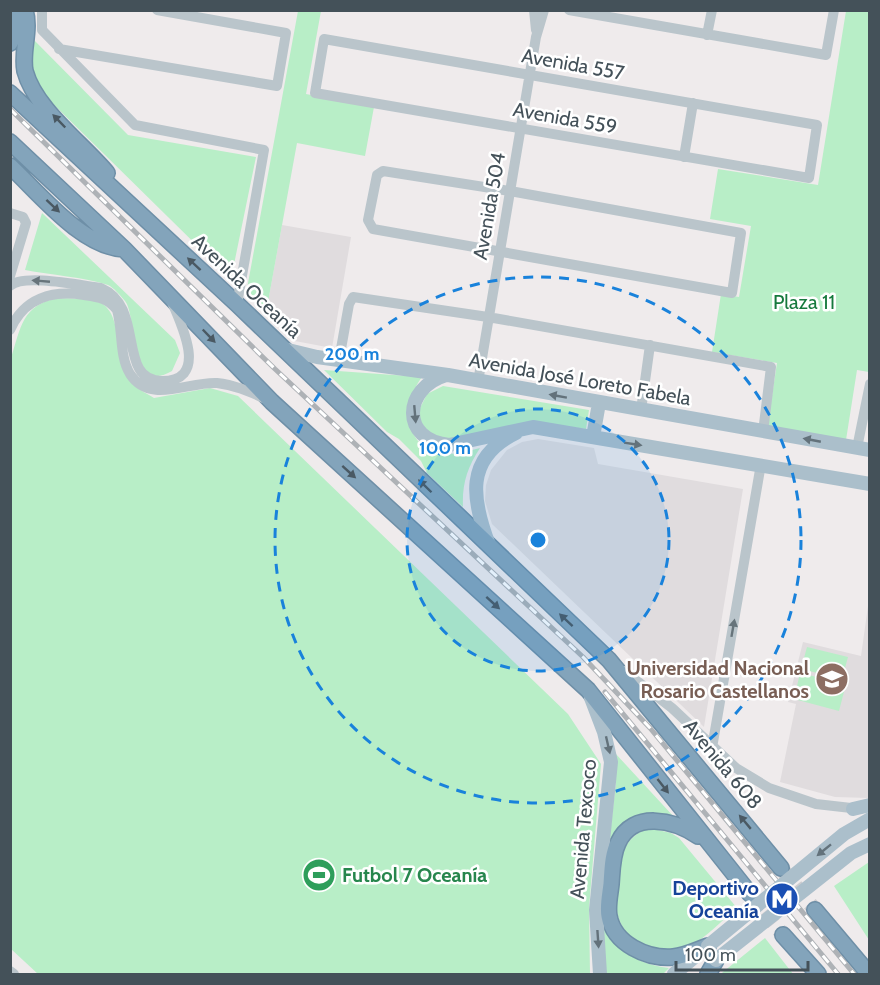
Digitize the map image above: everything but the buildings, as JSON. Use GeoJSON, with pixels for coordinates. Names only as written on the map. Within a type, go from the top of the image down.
{"type":"FeatureCollection","features":[{"type":"Feature","properties":{"kind":"highway"},"geometry":{"type":"LineString","coordinates":[[10,43],[17,28],[14,10]]}},
{"type":"Feature","properties":{"kind":"highway"},"geometry":{"type":"LineString","coordinates":[[25,10],[27,23],[24,61],[33,90],[43,105],[93,156],[123,199]]}},
{"type":"Feature","properties":{"kind":"highway","name":"Avenida Oceanía"},"geometry":{"type":"LineString","coordinates":[[10,93],[237,304],[491,550],[609,660]]}},
{"type":"Feature","properties":{"kind":"highway"},"geometry":{"type":"LineString","coordinates":[[10,142],[124,249],[272,402],[588,690],[750,894]]}},
{"type":"Feature","properties":{"kind":"highway"},"geometry":{"type":"LineString","coordinates":[[10,166],[88,237],[105,246],[124,249]]}},
{"type":"Feature","properties":{"kind":"highway","name":"Avenida 608"},"geometry":{"type":"LineString","coordinates":[[609,660],[781,868]]}},
{"type":"Feature","properties":{"kind":"highway"},"geometry":{"type":"LineString","coordinates":[[708,946],[674,957],[640,953],[619,936],[609,918],[612,877],[619,840],[632,827],[664,821],[678,824],[713,849]]}},
{"type":"Feature","properties":{"kind":"highway"},"geometry":{"type":"LineString","coordinates":[[815,910],[869,975]]}},
{"type":"Feature","properties":{"kind":"highway"},"geometry":{"type":"LineString","coordinates":[[783,935],[818,975]]}},
{"type":"Feature","properties":{"kind":"highway"},"geometry":{"type":"LineString","coordinates":[[849,951],[870,962]]}},
{"type":"Feature","properties":{"kind":"highway"},"geometry":{"type":"LineString","coordinates":[[800,955],[809,975]]}},
{"type":"Feature","properties":{"kind":"highway"},"geometry":{"type":"LineString","coordinates":[[708,975],[716,960]]}},
{"type":"Feature","properties":{"kind":"main road","name":"Avenida José Loreto Fabela"},"geometry":{"type":"LineString","coordinates":[[284,349],[339,360],[448,375],[477,382],[863,449]]}},
{"type":"Feature","properties":{"kind":"main road"},"geometry":{"type":"LineString","coordinates":[[448,375],[433,379],[421,388],[415,398],[414,421],[427,439],[449,445],[533,427],[870,484]]}},
{"type":"Feature","properties":{"kind":"main road"},"geometry":{"type":"LineString","coordinates":[[593,437],[599,403]]}},
{"type":"Feature","properties":{"kind":"main road"},"geometry":{"type":"LineString","coordinates":[[491,550],[478,514],[475,495],[477,476],[484,459],[497,444],[533,427]]}},
{"type":"Feature","properties":{"kind":"main road","name":"Avenida Texcoco"},"geometry":{"type":"LineString","coordinates":[[588,690],[607,739],[611,762],[596,910],[600,975]]}},
{"type":"Feature","properties":{"kind":"main road"},"geometry":{"type":"LineString","coordinates":[[853,809],[870,807]]}},
{"type":"Feature","properties":{"kind":"main road"},"geometry":{"type":"LineString","coordinates":[[674,975],[836,840],[870,819]]}},
{"type":"Feature","properties":{"kind":"main road"},"geometry":{"type":"LineString","coordinates":[[700,975],[851,853],[870,844]]}},
{"type":"Feature","properties":{"kind":"street"},"geometry":{"type":"LineString","coordinates":[[42,10],[41,29],[135,125],[264,150],[237,304]]}},
{"type":"Feature","properties":{"kind":"street"},"geometry":{"type":"LineString","coordinates":[[59,49],[277,87],[286,33],[158,10]]}},
{"type":"Feature","properties":{"kind":"street","name":"Avenida 504"},"geometry":{"type":"LineString","coordinates":[[534,10],[536,36]]}},
{"type":"Feature","properties":{"kind":"street","name":"Avenida 504"},"geometry":{"type":"LineString","coordinates":[[477,382],[536,36],[544,10]]}},
{"type":"Feature","properties":{"kind":"street"},"geometry":{"type":"LineString","coordinates":[[569,10],[826,55],[834,10]]}},
{"type":"Feature","properties":{"kind":"street"},"geometry":{"type":"LineString","coordinates":[[707,35],[712,10]]}},
{"type":"Feature","properties":{"kind":"street","name":"Avenida 557"},"geometry":{"type":"LineString","coordinates":[[315,93],[324,39],[817,125],[809,178]]}},
{"type":"Feature","properties":{"kind":"street","name":"Avenida 559"},"geometry":{"type":"LineString","coordinates":[[315,93],[809,178]]}},
{"type":"Feature","properties":{"kind":"street"},"geometry":{"type":"LineString","coordinates":[[684,157],[693,103]]}},
{"type":"Feature","properties":{"kind":"street"},"geometry":{"type":"LineString","coordinates":[[380,172],[510,190],[741,233],[732,293],[371,228],[368,220],[376,178],[380,172]]}},
{"type":"Feature","properties":{"kind":"street"},"geometry":{"type":"LineString","coordinates":[[10,213],[26,221],[11,282],[23,280],[48,282],[101,288],[112,293],[124,308],[137,368],[151,379],[160,381],[178,376],[184,370],[190,352],[169,294]]}},
{"type":"Feature","properties":{"kind":"street"},"geometry":{"type":"LineString","coordinates":[[10,330],[20,312],[42,296],[61,292],[99,297],[112,304],[117,310],[126,363],[137,382],[158,391],[214,383],[231,385],[272,402]]}},
{"type":"Feature","properties":{"kind":"street"},"geometry":{"type":"LineString","coordinates":[[339,360],[349,304],[353,297],[488,317],[771,367],[764,432]]}},
{"type":"Feature","properties":{"kind":"street"},"geometry":{"type":"LineString","coordinates":[[641,410],[650,345]]}},
{"type":"Feature","properties":{"kind":"street"},"geometry":{"type":"LineString","coordinates":[[863,449],[869,384]]}},
{"type":"Feature","properties":{"kind":"street"},"geometry":{"type":"LineString","coordinates":[[712,748],[761,464]]}},
{"type":"Feature","properties":{"kind":"street"},"geometry":{"type":"LineString","coordinates":[[609,660],[672,708],[712,748],[736,768],[769,788],[816,804],[853,809]]}},
{"type":"Feature","properties":{"kind":"street"},"geometry":{"type":"LineString","coordinates":[[10,971],[14,975]]}},
{"type":"Feature","properties":{"kind":"shaded area"},"geometry":{"type":"Polygon","coordinates":[[[282,225],[351,237],[332,348],[295,341],[266,313],[282,225]]]}},
{"type":"Feature","properties":{"kind":"shaded area"},"geometry":{"type":"Polygon","coordinates":[[[538,439],[594,448],[598,464],[743,489],[704,727],[492,524],[485,501],[486,485],[491,470],[507,450],[522,442],[538,439]]]}},
{"type":"Feature","properties":{"kind":"shaded area","name":"Universidad Nacional Rosario Castellanos"},"geometry":{"type":"Polygon","coordinates":[[[869,599],[869,798],[835,797],[780,782],[796,704],[788,702],[803,642],[861,656],[869,599]]]}},
{"type":"Feature","properties":{"kind":"green space"},"geometry":{"type":"Polygon","coordinates":[[[298,11],[321,11],[306,94],[374,107],[365,156],[297,143],[266,313],[246,294],[298,11]]]}},
{"type":"Feature","properties":{"kind":"green space","name":"Plaza 11"},"geometry":{"type":"Polygon","coordinates":[[[846,11],[869,11],[869,372],[857,370],[846,440],[767,428],[777,363],[712,352],[721,294],[739,297],[751,226],[710,219],[718,169],[818,185],[846,11]]]}},
{"type":"Feature","properties":{"kind":"green space"},"geometry":{"type":"Polygon","coordinates":[[[32,38],[128,135],[256,157],[231,279],[41,92],[30,61],[32,38]]]}},
{"type":"Feature","properties":{"kind":"green space"},"geometry":{"type":"Polygon","coordinates":[[[42,213],[175,340],[180,353],[172,371],[158,376],[148,373],[141,364],[129,310],[125,301],[110,286],[99,282],[25,270],[42,213]]]}},
{"type":"Feature","properties":{"kind":"green space"},"geometry":{"type":"Polygon","coordinates":[[[58,298],[90,299],[107,308],[116,328],[123,365],[128,376],[136,387],[154,398],[210,388],[238,396],[568,714],[601,764],[589,908],[590,974],[38,974],[11,949],[11,358],[21,327],[30,312],[46,301],[58,298]]]}},
{"type":"Feature","properties":{"kind":"green space"},"geometry":{"type":"Polygon","coordinates":[[[324,370],[422,377],[412,398],[410,410],[410,421],[418,442],[427,449],[444,454],[480,448],[466,476],[463,507],[427,473],[421,461],[399,439],[387,432],[324,370]]]}},
{"type":"Feature","properties":{"kind":"green space"},"geometry":{"type":"Polygon","coordinates":[[[443,386],[589,410],[586,429],[541,423],[447,439],[429,434],[419,419],[419,410],[427,394],[443,386]]]}},
{"type":"Feature","properties":{"kind":"green space"},"geometry":{"type":"Polygon","coordinates":[[[807,647],[848,657],[842,679],[801,669],[807,647]]]}},
{"type":"Feature","properties":{"kind":"green space"},"geometry":{"type":"Polygon","coordinates":[[[800,673],[846,684],[839,711],[794,699],[800,673]]]}},
{"type":"Feature","properties":{"kind":"green space"},"geometry":{"type":"Polygon","coordinates":[[[615,753],[674,817],[644,817],[607,860],[616,782],[615,753]]]}},
{"type":"Feature","properties":{"kind":"green space"},"geometry":{"type":"Polygon","coordinates":[[[649,828],[671,833],[679,838],[737,908],[702,938],[679,950],[657,950],[637,942],[622,926],[618,916],[616,893],[625,848],[634,836],[649,828]]]}},
{"type":"Feature","properties":{"kind":"green space"},"geometry":{"type":"Polygon","coordinates":[[[869,862],[869,940],[834,886],[869,862]]]}},
{"type":"Feature","properties":{"kind":"green space"},"geometry":{"type":"Polygon","coordinates":[[[601,913],[620,944],[627,951],[644,962],[669,968],[663,974],[606,974],[601,913]]]}},
{"type":"Feature","properties":{"kind":"green space"},"geometry":{"type":"Polygon","coordinates":[[[765,938],[793,974],[721,974],[723,972],[765,938]]]}},
{"type":"Feature","properties":{"kind":"tunnel"},"geometry":{"type":"LineString","coordinates":[[781,868],[815,910]]}},
{"type":"Feature","properties":{"kind":"tunnel"},"geometry":{"type":"LineString","coordinates":[[750,894],[783,935]]}},
{"type":"Feature","properties":{"kind":"railway"},"geometry":{"type":"LineString","coordinates":[[10,109],[275,369],[583,657],[650,728],[854,974]]}},
{"type":"Feature","properties":{"kind":"railway"},"geometry":{"type":"LineString","coordinates":[[605,692],[838,974]]}},
{"type":"Feature","properties":{"kind":"place","name":"Universidad Nacional Rosario Castellanos"},"geometry":{"type":"Point","coordinates":[832,679]}},
{"type":"Feature","properties":{"kind":"place","name":"Futbol 7 Oceanía"},"geometry":{"type":"Point","coordinates":[319,875]}},
{"type":"Feature","properties":{"kind":"place","name":"Deportivo Oceanía"},"geometry":{"type":"Point","coordinates":[782,899]}}]}
